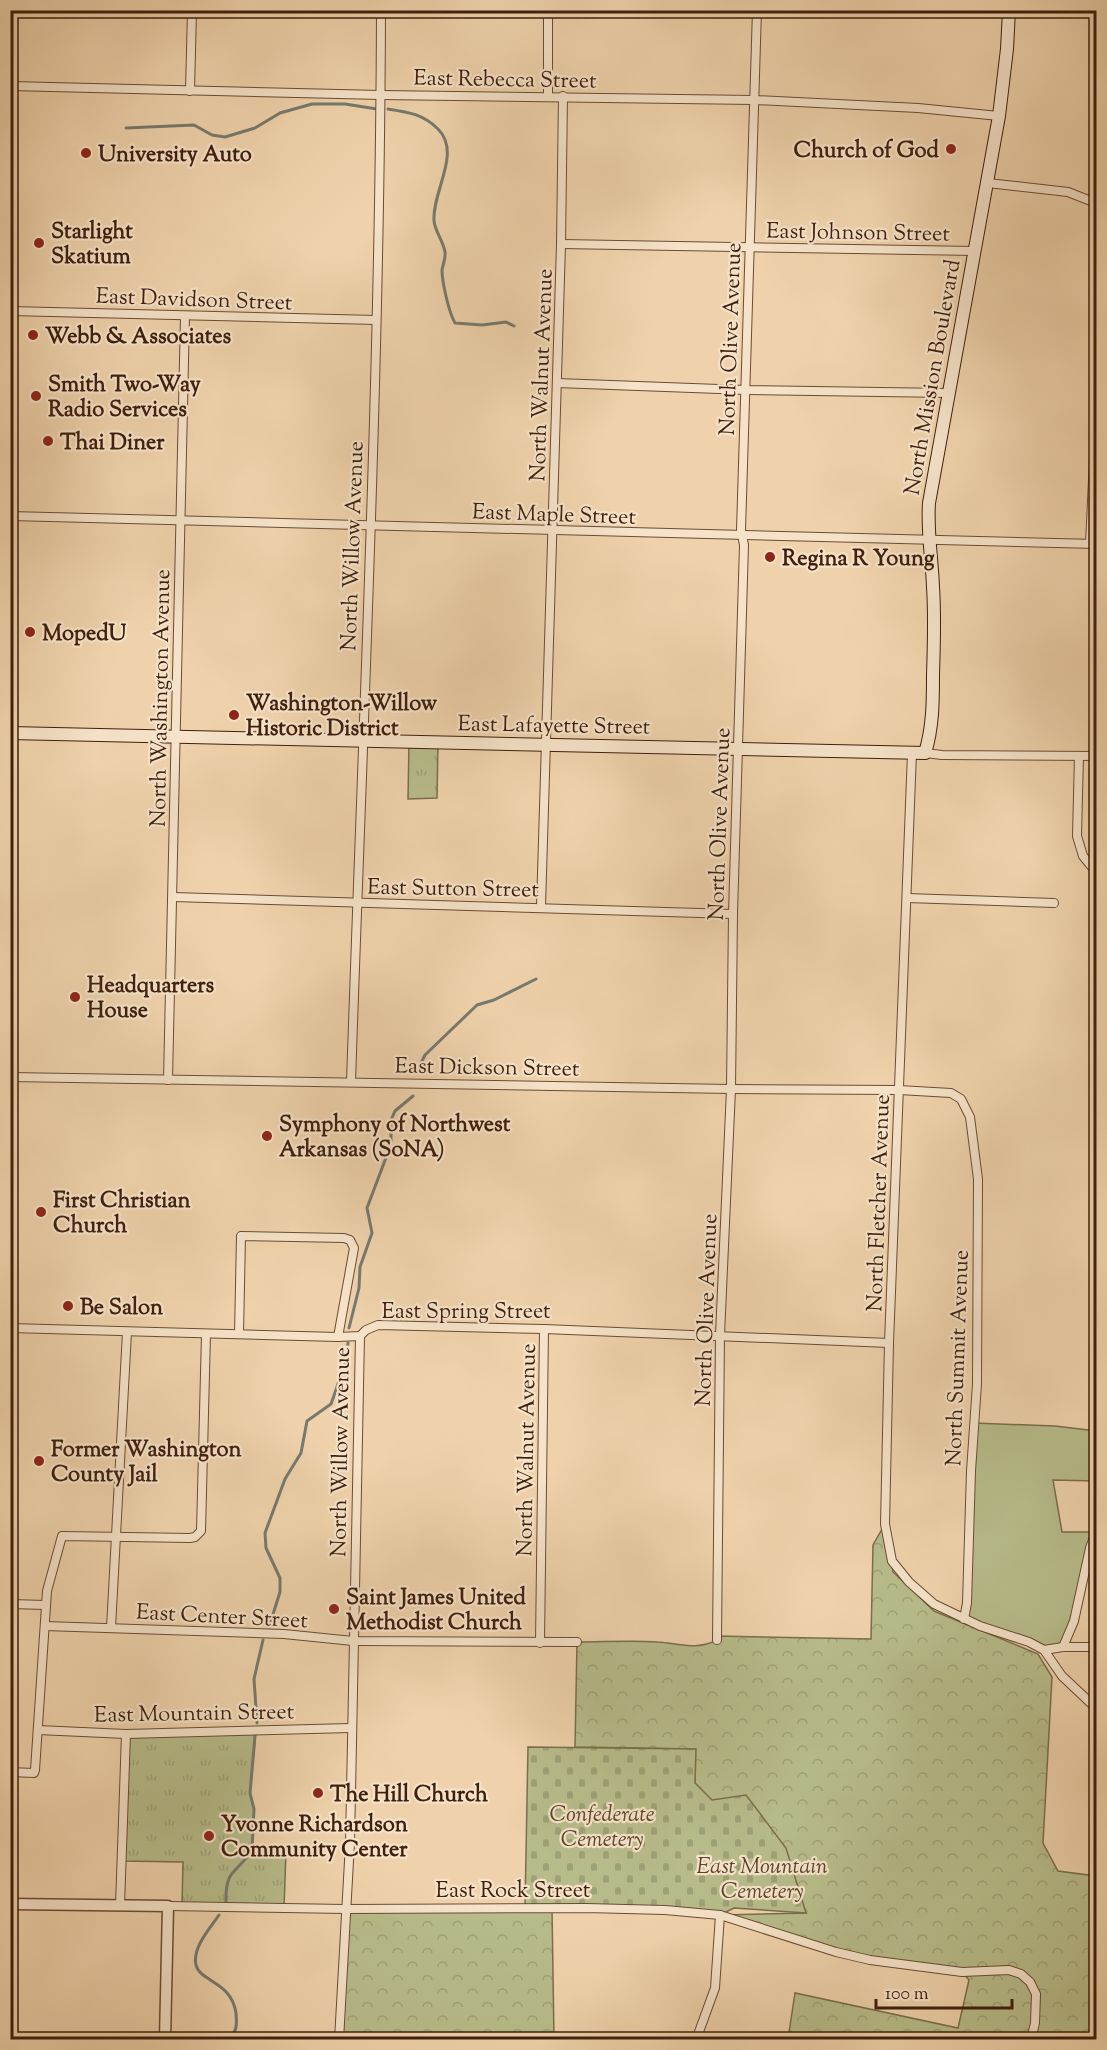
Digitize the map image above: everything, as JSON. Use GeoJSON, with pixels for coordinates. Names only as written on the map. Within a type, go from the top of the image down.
{"type":"FeatureCollection","features":[{"type":"Feature","properties":{"kind":"main road","name":"North Mission Boulevard"},"geometry":{"type":"LineString","coordinates":[[925,753],[932,718],[934,645],[934,606],[927,521],[929,503],[999,116],[1009,10]]}},
{"type":"Feature","properties":{"kind":"main road","name":"East Lafayette Street"},"geometry":{"type":"LineString","coordinates":[[10,733],[925,753]]}},
{"type":"Feature","properties":{"kind":"street"},"geometry":{"type":"LineString","coordinates":[[190,90],[192,10]]}},
{"type":"Feature","properties":{"kind":"street","name":"North Willow Avenue"},"geometry":{"type":"LineString","coordinates":[[351,1082],[364,741],[376,320],[381,10]]}},
{"type":"Feature","properties":{"kind":"street"},"geometry":{"type":"LineString","coordinates":[[548,10],[548,96]]}},
{"type":"Feature","properties":{"kind":"street","name":"North Olive Avenue"},"geometry":{"type":"LineString","coordinates":[[717,1640],[720,1335],[731,1089],[733,914],[744,545],[741,530],[757,10]]}},
{"type":"Feature","properties":{"kind":"street","name":"East Rebecca Street"},"geometry":{"type":"LineString","coordinates":[[10,86],[381,95],[755,100],[918,108],[999,116]]}},
{"type":"Feature","properties":{"kind":"street","name":"North Walnut Avenue"},"geometry":{"type":"LineString","coordinates":[[541,907],[561,244],[563,96]]}},
{"type":"Feature","properties":{"kind":"street"},"geometry":{"type":"LineString","coordinates":[[988,183],[1068,192],[1096,203]]}},
{"type":"Feature","properties":{"kind":"street","name":"East Johnson Street"},"geometry":{"type":"LineString","coordinates":[[561,244],[975,251]]}},
{"type":"Feature","properties":{"kind":"street","name":"East Davidson Street"},"geometry":{"type":"LineString","coordinates":[[10,311],[376,320]]}},
{"type":"Feature","properties":{"kind":"street","name":"North Washington Avenue"},"geometry":{"type":"LineString","coordinates":[[168,1080],[185,316]]}},
{"type":"Feature","properties":{"kind":"street"},"geometry":{"type":"LineString","coordinates":[[557,383],[746,390],[948,393]]}},
{"type":"Feature","properties":{"kind":"street"},"geometry":{"type":"LineString","coordinates":[[1093,544],[1096,416]]}},
{"type":"Feature","properties":{"kind":"street","name":"East Maple Street"},"geometry":{"type":"LineString","coordinates":[[10,516],[1093,544]]}},
{"type":"Feature","properties":{"kind":"street","name":"North Fletcher Avenue"},"geometry":{"type":"LineString","coordinates":[[912,753],[889,1343],[885,1524],[892,1561],[909,1582],[934,1604],[964,1619],[1029,1642],[1044,1650]]}},
{"type":"Feature","properties":{"kind":"street","name":"East Lafayette Street"},"geometry":{"type":"LineString","coordinates":[[925,753],[1096,756]]}},
{"type":"Feature","properties":{"kind":"street"},"geometry":{"type":"LineString","coordinates":[[1079,756],[1077,836],[1083,856],[1096,872]]}},
{"type":"Feature","properties":{"kind":"street","name":"East Sutton Street"},"geometry":{"type":"LineString","coordinates":[[172,897],[733,914]]}},
{"type":"Feature","properties":{"kind":"street"},"geometry":{"type":"LineString","coordinates":[[907,898],[1054,903]]}},
{"type":"Feature","properties":{"kind":"street","name":"East Dickson Street"},"geometry":{"type":"LineString","coordinates":[[10,1077],[899,1090],[951,1093],[961,1099]]}},
{"type":"Feature","properties":{"kind":"street","name":"North Summit Avenue"},"geometry":{"type":"LineString","coordinates":[[961,1099],[970,1117],[978,1179],[977,1384],[971,1471],[967,1603],[964,1619]]}},
{"type":"Feature","properties":{"kind":"street"},"geometry":{"type":"LineString","coordinates":[[239,1334],[241,1236],[344,1238],[350,1240],[354,1248],[338,1337]]}},
{"type":"Feature","properties":{"kind":"street","name":"East Spring Street"},"geometry":{"type":"LineString","coordinates":[[10,1328],[338,1337],[360,1336],[366,1330],[378,1325],[720,1335],[889,1343]]}},
{"type":"Feature","properties":{"kind":"street","name":"North Walnut Avenue"},"geometry":{"type":"LineString","coordinates":[[540,1643],[544,1329]]}},
{"type":"Feature","properties":{"kind":"street"},"geometry":{"type":"LineString","coordinates":[[111,1628],[127,1332]]}},
{"type":"Feature","properties":{"kind":"street"},"geometry":{"type":"LineString","coordinates":[[10,1772],[34,1773],[46,1605],[50,1578],[62,1536],[190,1538],[199,1534],[202,1525],[206,1334]]}},
{"type":"Feature","properties":{"kind":"street","name":"North Willow Avenue"},"geometry":{"type":"LineString","coordinates":[[339,2040],[350,1843],[360,1336]]}},
{"type":"Feature","properties":{"kind":"street"},"geometry":{"type":"LineString","coordinates":[[1063,1647],[1074,1621],[1090,1548],[1096,1532]]}},
{"type":"Feature","properties":{"kind":"street"},"geometry":{"type":"LineString","coordinates":[[10,1604],[46,1605]]}},
{"type":"Feature","properties":{"kind":"street","name":"East Center Street"},"geometry":{"type":"LineString","coordinates":[[45,1626],[284,1634],[353,1641],[577,1642]]}},
{"type":"Feature","properties":{"kind":"street"},"geometry":{"type":"LineString","coordinates":[[1096,1647],[1063,1647],[1044,1650],[1062,1676],[1096,1708]]}},
{"type":"Feature","properties":{"kind":"street","name":"East Mountain Street"},"geometry":{"type":"LineString","coordinates":[[38,1730],[126,1734],[351,1728]]}},
{"type":"Feature","properties":{"kind":"street"},"geometry":{"type":"LineString","coordinates":[[120,1906],[126,1734]]}},
{"type":"Feature","properties":{"kind":"street","name":"East Rock Street"},"geometry":{"type":"LineString","coordinates":[[10,1904],[345,1909],[609,1908],[720,1915],[836,1952],[870,1960],[962,1972],[1009,1970],[1021,1974],[1030,1982],[1036,1994],[1031,2040]]}},
{"type":"Feature","properties":{"kind":"street"},"geometry":{"type":"LineString","coordinates":[[140,1906],[152,1910],[159,1916],[164,1923],[168,1939]]}},
{"type":"Feature","properties":{"kind":"street"},"geometry":{"type":"LineString","coordinates":[[165,2040],[168,1906]]}},
{"type":"Feature","properties":{"kind":"street"},"geometry":{"type":"LineString","coordinates":[[696,2040],[715,1988],[720,1915]]}},
{"type":"Feature","properties":{"kind":"green space"},"geometry":{"type":"Polygon","coordinates":[[[409,742],[438,742],[437,798],[408,799],[409,742]]]}},
{"type":"Feature","properties":{"kind":"green space"},"geometry":{"type":"Polygon","coordinates":[[[974,1423],[1055,1426],[1096,1431],[1096,1481],[1053,1480],[1062,1532],[1096,1532],[1063,1647],[1044,1650],[964,1619],[974,1423]]]}},
{"type":"Feature","properties":{"kind":"green space"},"geometry":{"type":"Polygon","coordinates":[[[885,1524],[893,1572],[934,1611],[1038,1654],[1052,1677],[1043,1843],[1058,1871],[1096,1876],[1096,2039],[788,2039],[795,1993],[958,2028],[969,1980],[962,1972],[870,1960],[720,1915],[806,1913],[695,1783],[695,1749],[575,1747],[577,1642],[647,1641],[695,1646],[717,1640],[717,1636],[871,1639],[873,1545],[885,1524]]]}},
{"type":"Feature","properties":{"kind":"green space"},"geometry":{"type":"Polygon","coordinates":[[[256,1730],[250,1793],[254,1809],[252,1849],[286,1850],[284,1908],[182,1906],[183,1862],[122,1861],[126,1734],[256,1730]]]}},
{"type":"Feature","properties":{"kind":"green space","name":"Confederate Cemetery"},"geometry":{"type":"Polygon","coordinates":[[[528,1747],[696,1749],[695,1783],[712,1800],[746,1795],[786,1848],[806,1913],[734,1908],[720,1915],[525,1908],[528,1747]]]}},
{"type":"Feature","properties":{"kind":"green space"},"geometry":{"type":"Polygon","coordinates":[[[552,1908],[554,2039],[339,2040],[345,1909],[552,1908]]]}},
{"type":"Feature","properties":{"kind":"waterway"},"geometry":{"type":"LineString","coordinates":[[126,128],[194,125],[212,135],[225,137],[255,128],[280,113],[312,104],[345,104],[377,109]]}},
{"type":"Feature","properties":{"kind":"waterway"},"geometry":{"type":"LineString","coordinates":[[388,109],[421,117],[438,129],[445,139],[447,161],[437,197],[434,221],[445,252],[443,282],[455,323],[482,325],[506,322],[514,326]]}},
{"type":"Feature","properties":{"kind":"waterway"},"geometry":{"type":"LineString","coordinates":[[417,1071],[425,1055],[477,1005],[494,1000],[536,979]]}},
{"type":"Feature","properties":{"kind":"waterway"},"geometry":{"type":"LineString","coordinates":[[349,1328],[359,1288],[360,1267],[372,1233],[367,1208],[387,1155],[391,1140],[391,1120],[395,1111],[413,1096]]}},
{"type":"Feature","properties":{"kind":"waterway"},"geometry":{"type":"LineString","coordinates":[[269,1627],[280,1592],[280,1578],[266,1548],[265,1533],[285,1479],[301,1453],[307,1421],[331,1404],[345,1364],[348,1343]]}},
{"type":"Feature","properties":{"kind":"waterway"},"geometry":{"type":"LineString","coordinates":[[257,1723],[254,1679],[263,1640]]}},
{"type":"Feature","properties":{"kind":"waterway"},"geometry":{"type":"LineString","coordinates":[[226,1902],[230,1877],[252,1850],[254,1809],[250,1793],[255,1736]]}},
{"type":"Feature","properties":{"kind":"waterway"},"geometry":{"type":"LineString","coordinates":[[219,1915],[199,1945],[195,1959],[199,1971],[222,1988],[233,2002],[236,2024],[230,2040]]}},
{"type":"Feature","properties":{"kind":"place","name":"Church of God"},"geometry":{"type":"Point","coordinates":[951,149]}},
{"type":"Feature","properties":{"kind":"place","name":"University Auto"},"geometry":{"type":"Point","coordinates":[86,153]}},
{"type":"Feature","properties":{"kind":"place","name":"Starlight Skatium"},"geometry":{"type":"Point","coordinates":[39,243]}},
{"type":"Feature","properties":{"kind":"place","name":"Webb & Associates"},"geometry":{"type":"Point","coordinates":[33,335]}},
{"type":"Feature","properties":{"kind":"place","name":"Smith Two-Way Radio Services"},"geometry":{"type":"Point","coordinates":[36,396]}},
{"type":"Feature","properties":{"kind":"place","name":"Thai Diner"},"geometry":{"type":"Point","coordinates":[48,441]}},
{"type":"Feature","properties":{"kind":"place","name":"Regina R Young"},"geometry":{"type":"Point","coordinates":[770,557]}},
{"type":"Feature","properties":{"kind":"place","name":"MopedU"},"geometry":{"type":"Point","coordinates":[30,632]}},
{"type":"Feature","properties":{"kind":"place","name":"Washington-Willow Historic District"},"geometry":{"type":"Point","coordinates":[234,715]}},
{"type":"Feature","properties":{"kind":"place","name":"Headquarters House"},"geometry":{"type":"Point","coordinates":[75,997]}},
{"type":"Feature","properties":{"kind":"place","name":"Symphony of Northwest Arkansas (SoNA)"},"geometry":{"type":"Point","coordinates":[267,1136]}},
{"type":"Feature","properties":{"kind":"place","name":"First Christian Church"},"geometry":{"type":"Point","coordinates":[41,1212]}},
{"type":"Feature","properties":{"kind":"place","name":"Be Salon"},"geometry":{"type":"Point","coordinates":[68,1306]}},
{"type":"Feature","properties":{"kind":"place","name":"Former Washington County Jail"},"geometry":{"type":"Point","coordinates":[39,1461]}},
{"type":"Feature","properties":{"kind":"place","name":"Saint James United Methodist Church"},"geometry":{"type":"Point","coordinates":[334,1609]}},
{"type":"Feature","properties":{"kind":"place","name":"The Hill Church"},"geometry":{"type":"Point","coordinates":[318,1793]}},
{"type":"Feature","properties":{"kind":"place","name":"Yvonne Richardson Community Center"},"geometry":{"type":"Point","coordinates":[209,1836]}},
{"type":"Feature","properties":{"kind":"park label","name":"East Mountain Cemetery"},"geometry":{"type":"Point","coordinates":[762,1878]}}]}
